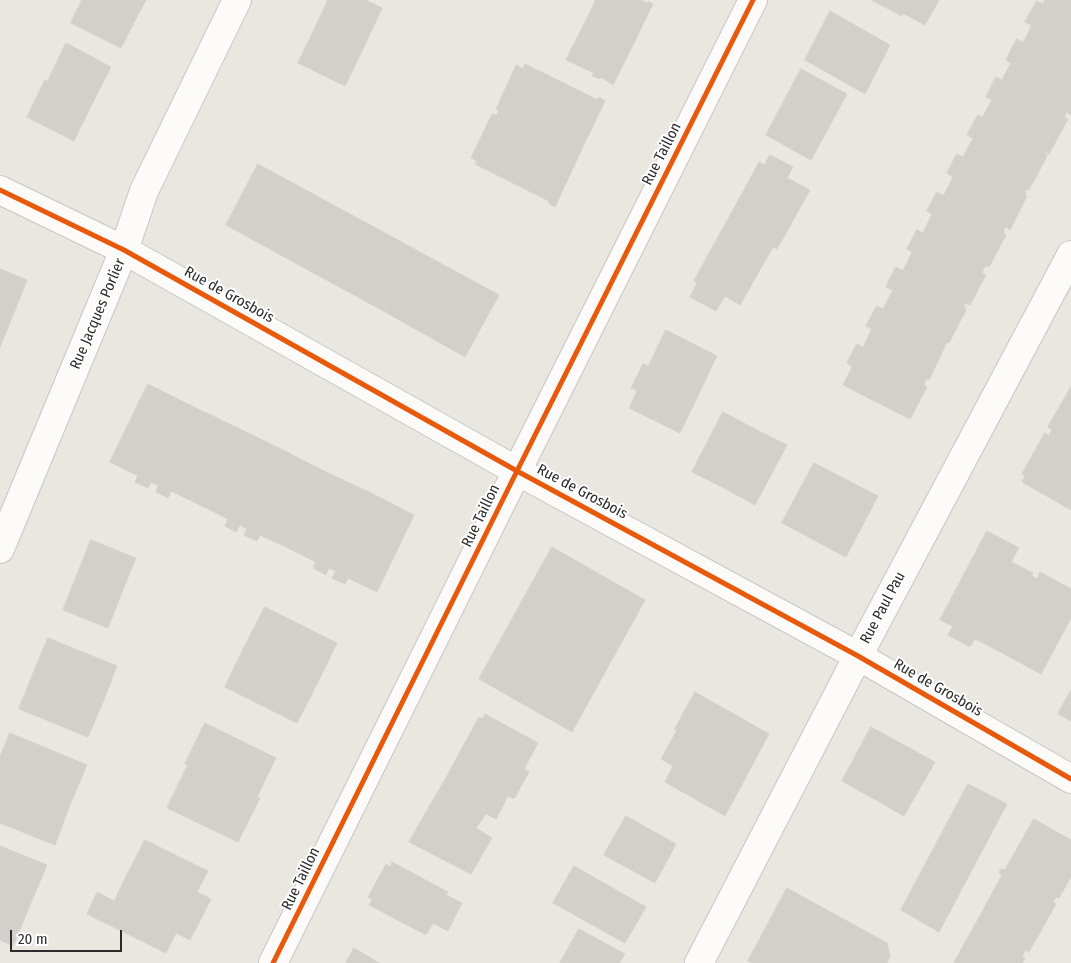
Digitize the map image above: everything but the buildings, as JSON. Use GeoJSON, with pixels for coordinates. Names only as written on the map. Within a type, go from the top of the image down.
{"type":"FeatureCollection","features":[{"type":"Feature","properties":{"kind":"street","name":"Rue Jacques Porlier"},"geometry":{"type":"LineString","coordinates":[[0,549],[124,250],[144,191],[237,0]]}},
{"type":"Feature","properties":{"kind":"street","name":"Rue Taillon"},"geometry":{"type":"LineString","coordinates":[[273,963],[753,0]]}},
{"type":"Feature","properties":{"kind":"street","name":"Rue de Grosbois"},"geometry":{"type":"LineString","coordinates":[[0,190],[124,250],[517,471],[858,656],[1071,779]]}},
{"type":"Feature","properties":{"kind":"street","name":"Rue Paul Pau"},"geometry":{"type":"LineString","coordinates":[[700,963],[858,656],[1071,255]]}},
{"type":"Feature","properties":{"kind":"cycle path"},"geometry":{"type":"LineString","coordinates":[[273,963],[753,0]]}},
{"type":"Feature","properties":{"kind":"cycle path"},"geometry":{"type":"LineString","coordinates":[[0,190],[124,250],[517,471],[858,656],[1071,779]]}}]}
